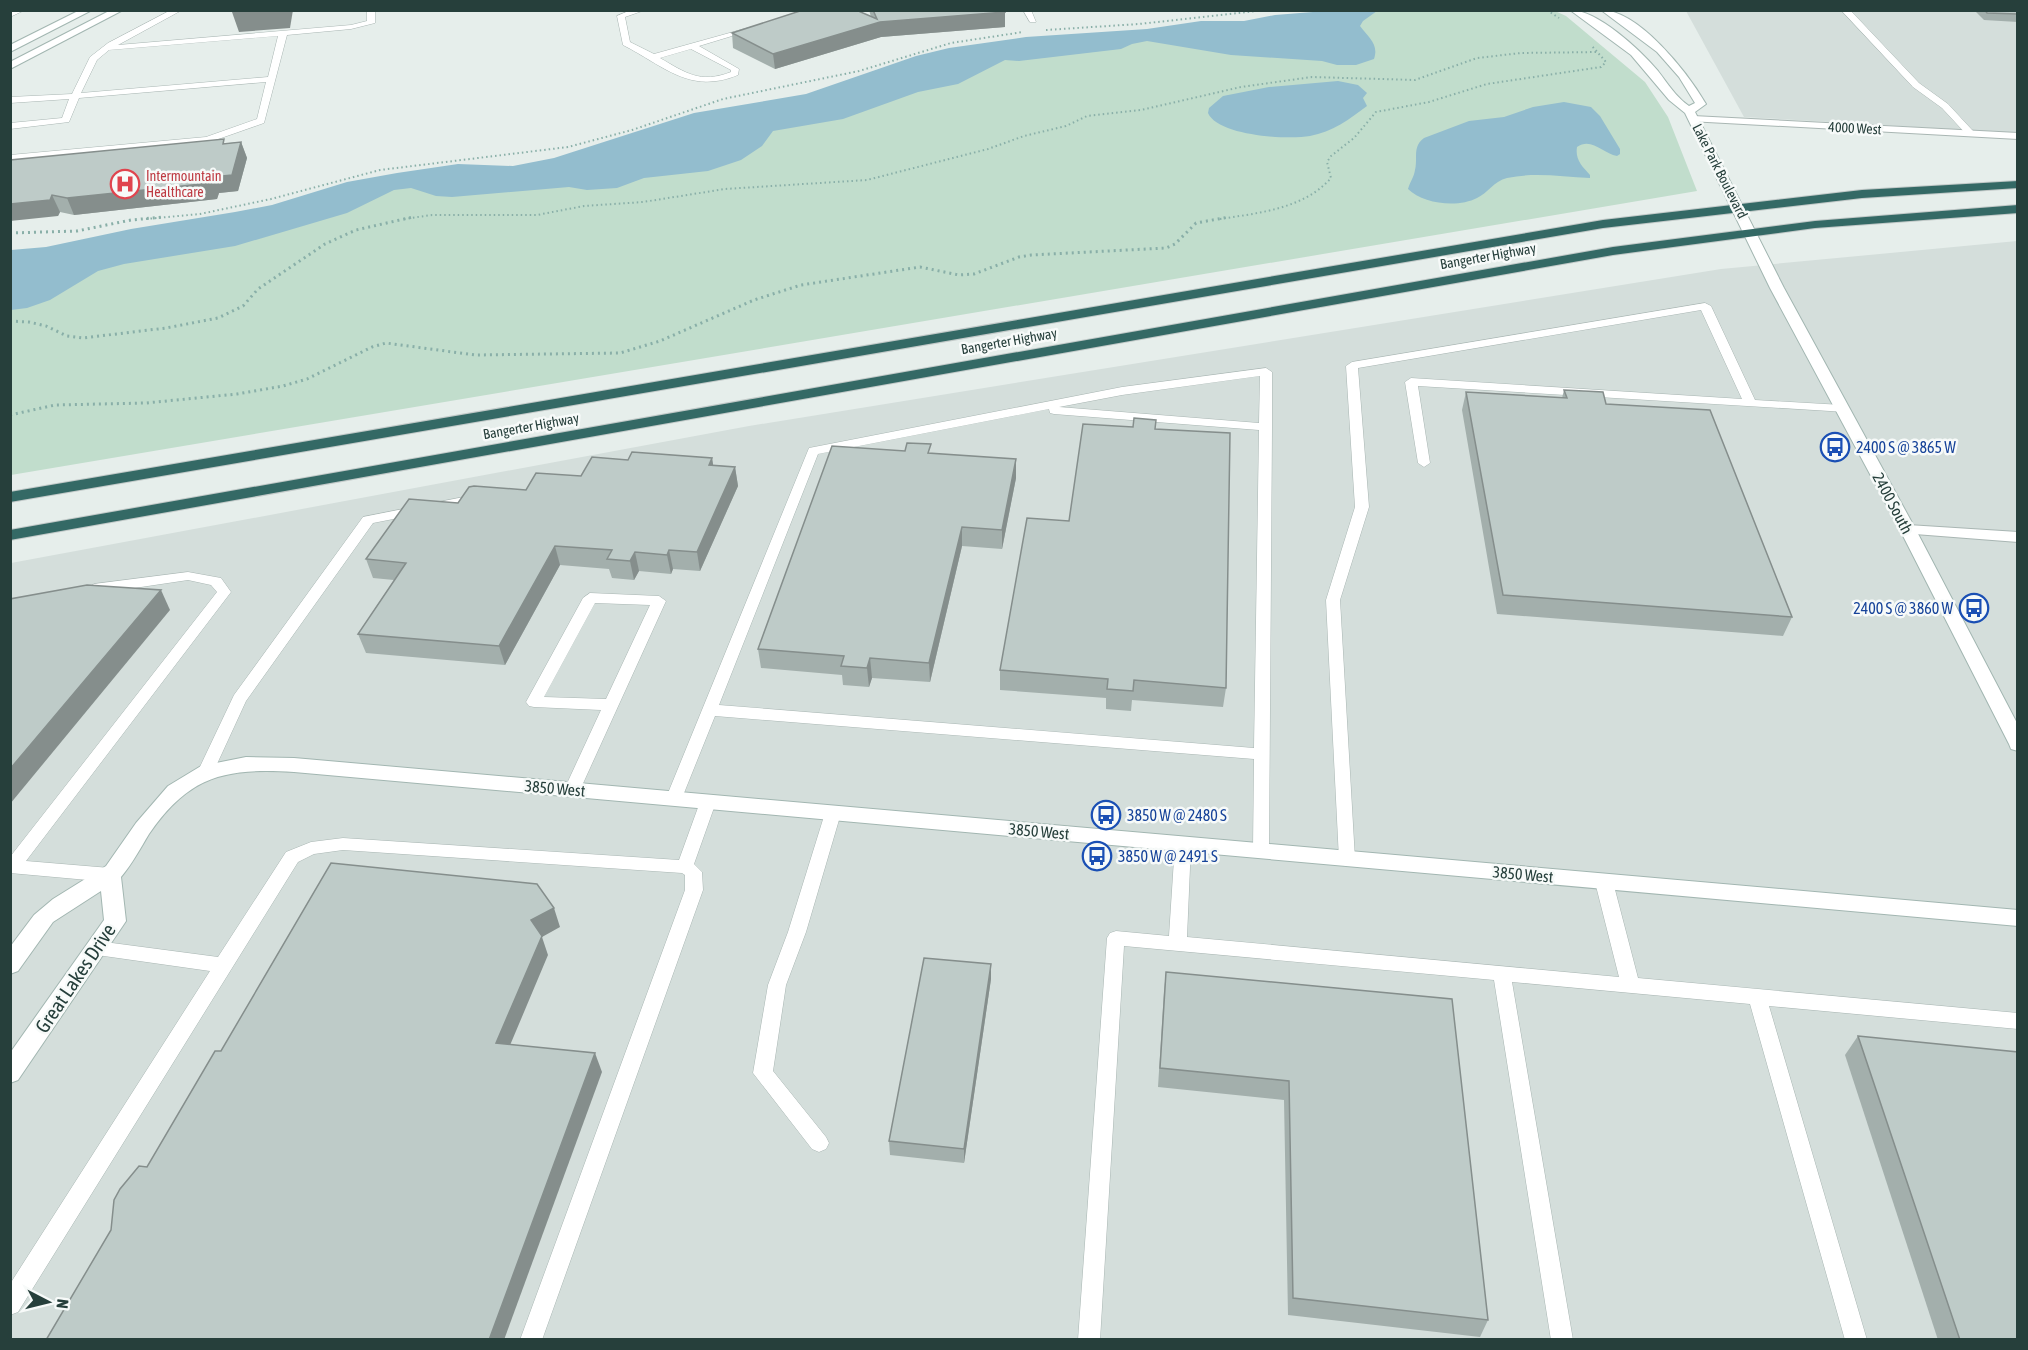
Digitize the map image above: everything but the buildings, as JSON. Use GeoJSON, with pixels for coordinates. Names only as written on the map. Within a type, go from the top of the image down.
{"type":"FeatureCollection","features":[{"type":"Feature","properties":{"kind":"highway","name":"Bangerter Highway"},"geometry":{"type":"LineString","coordinates":[[10,497],[1603,224],[1862,194],[2018,184]]}},
{"type":"Feature","properties":{"kind":"highway","name":"Bangerter Highway"},"geometry":{"type":"LineString","coordinates":[[10,534],[1567,258],[1750,231],[2018,209]]}},
{"type":"Feature","properties":{"kind":"street"},"geometry":{"type":"LineString","coordinates":[[10,49],[88,10]]}},
{"type":"Feature","properties":{"kind":"street"},"geometry":{"type":"LineString","coordinates":[[10,66],[119,10]]}},
{"type":"Feature","properties":{"kind":"street","name":"Lake Park Boulevard"},"geometry":{"type":"LineString","coordinates":[[1574,10],[1627,47],[1652,71],[1676,104],[1691,115],[1750,231]]}},
{"type":"Feature","properties":{"kind":"street","name":"Lake Park Boulevard"},"geometry":{"type":"LineString","coordinates":[[1605,10],[1642,34],[1676,66],[1692,87],[1701,105],[1691,115]]}},
{"type":"Feature","properties":{"kind":"street","name":"4000 West"},"geometry":{"type":"LineString","coordinates":[[1691,115],[2018,136]]}},
{"type":"Feature","properties":{"kind":"street","name":"2400 South"},"geometry":{"type":"LineString","coordinates":[[1750,231],[1777,288],[1908,530],[2018,744]]}},
{"type":"Feature","properties":{"kind":"street"},"geometry":{"type":"LineString","coordinates":[[1908,530],[2017,538]]}},
{"type":"Feature","properties":{"kind":"street","name":"3850 West"},"geometry":{"type":"LineString","coordinates":[[205,773],[230,765],[262,762],[2018,918]]}},
{"type":"Feature","properties":{"kind":"street"},"geometry":{"type":"LineString","coordinates":[[10,965],[47,916],[110,875],[160,805],[181,785],[205,773]]}},
{"type":"Feature","properties":{"kind":"street","name":"Great Lakes Drive"},"geometry":{"type":"LineString","coordinates":[[10,1073],[115,921],[110,875]]}},
{"type":"Feature","properties":{"kind":"lane"},"geometry":{"type":"LineString","coordinates":[[10,15],[21,10]]}},
{"type":"Feature","properties":{"kind":"lane"},"geometry":{"type":"LineString","coordinates":[[10,126],[66,120],[93,59],[107,48],[178,10]]}},
{"type":"Feature","properties":{"kind":"lane"},"geometry":{"type":"LineString","coordinates":[[107,48],[371,23],[371,10]]}},
{"type":"Feature","properties":{"kind":"lane"},"geometry":{"type":"LineString","coordinates":[[641,10],[621,13],[626,43],[696,82],[709,81],[735,73],[735,69],[692,46]]}},
{"type":"Feature","properties":{"kind":"lane"},"geometry":{"type":"LineString","coordinates":[[1027,10],[1033,20]]}},
{"type":"Feature","properties":{"kind":"lane"},"geometry":{"type":"LineString","coordinates":[[1845,10],[1916,85],[1945,106],[1970,133]]}},
{"type":"Feature","properties":{"kind":"lane"},"geometry":{"type":"LineString","coordinates":[[653,57],[757,27]]}},
{"type":"Feature","properties":{"kind":"lane"},"geometry":{"type":"LineString","coordinates":[[10,158],[207,140],[261,121],[283,33]]}},
{"type":"Feature","properties":{"kind":"lane"},"geometry":{"type":"LineString","coordinates":[[10,100],[272,80]]}},
{"type":"Feature","properties":{"kind":"lane"},"geometry":{"type":"LineString","coordinates":[[1347,859],[1333,600],[1362,507],[1352,366],[1705,306],[1750,403]]}},
{"type":"Feature","properties":{"kind":"lane"},"geometry":{"type":"LineString","coordinates":[[674,798],[813,451],[1122,391],[1266,372],[1261,851]]}},
{"type":"Feature","properties":{"kind":"lane"},"geometry":{"type":"LineString","coordinates":[[1424,463],[1411,382],[1842,409]]}},
{"type":"Feature","properties":{"kind":"lane"},"geometry":{"type":"LineString","coordinates":[[1033,408],[1266,427]]}},
{"type":"Feature","properties":{"kind":"lane"},"geometry":{"type":"LineString","coordinates":[[205,773],[239,699],[368,520],[490,496]]}},
{"type":"Feature","properties":{"kind":"lane"},"geometry":{"type":"LineString","coordinates":[[12,866],[224,591],[216,581],[188,576],[79,591]]}},
{"type":"Feature","properties":{"kind":"lane"},"geometry":{"type":"LineString","coordinates":[[572,790],[659,601],[590,598],[534,702],[611,705]]}},
{"type":"Feature","properties":{"kind":"lane"},"geometry":{"type":"LineString","coordinates":[[709,710],[1262,754]]}},
{"type":"Feature","properties":{"kind":"lane"},"geometry":{"type":"LineString","coordinates":[[685,867],[708,802]]}},
{"type":"Feature","properties":{"kind":"lane"},"geometry":{"type":"LineString","coordinates":[[819,1143],[763,1073],[777,985],[797,932],[833,813]]}},
{"type":"Feature","properties":{"kind":"lane"},"geometry":{"type":"LineString","coordinates":[[10,1304],[292,857],[311,848],[344,844],[685,867],[693,872],[694,890],[531,1340]]}},
{"type":"Feature","properties":{"kind":"lane"},"geometry":{"type":"LineString","coordinates":[[1178,943],[1183,844]]}},
{"type":"Feature","properties":{"kind":"lane"},"geometry":{"type":"LineString","coordinates":[[12,866],[110,875]]}},
{"type":"Feature","properties":{"kind":"lane"},"geometry":{"type":"LineString","coordinates":[[1604,882],[1631,986]]}},
{"type":"Feature","properties":{"kind":"lane"},"geometry":{"type":"LineString","coordinates":[[1089,1340],[1116,938],[2018,1021]]}},
{"type":"Feature","properties":{"kind":"lane"},"geometry":{"type":"LineString","coordinates":[[97,948],[223,965]]}},
{"type":"Feature","properties":{"kind":"lane"},"geometry":{"type":"LineString","coordinates":[[1502,974],[1562,1340]]}},
{"type":"Feature","properties":{"kind":"lane"},"geometry":{"type":"LineString","coordinates":[[1757,997],[1856,1340]]}},
{"type":"Feature","properties":{"kind":"path"},"geometry":{"type":"LineString","coordinates":[[1040,31],[1138,24],[1266,10]]}},
{"type":"Feature","properties":{"kind":"path"},"geometry":{"type":"LineString","coordinates":[[1547,10],[1566,23]]}},
{"type":"Feature","properties":{"kind":"path"},"geometry":{"type":"LineString","coordinates":[[10,233],[77,231],[131,220],[200,214],[271,199],[380,171],[568,147],[632,130],[731,97],[859,71],[951,43],[1028,32]]}},
{"type":"Feature","properties":{"kind":"path"},"geometry":{"type":"LineString","coordinates":[[10,415],[55,405],[146,403],[237,394],[283,386],[307,379],[372,347],[386,343],[475,355],[620,353],[660,341],[754,300],[801,285],[920,267],[959,275],[974,274],[1019,257],[1031,255],[1166,248],[1174,246],[1196,223],[1264,210],[1318,192],[1331,178],[1328,162],[1331,156],[1354,138],[1376,112],[1429,102],[1487,84],[1601,67],[1606,62],[1585,39]]}},
{"type":"Feature","properties":{"kind":"path"},"geometry":{"type":"LineString","coordinates":[[10,321],[29,322],[46,326],[67,336],[83,338],[166,328],[218,318],[243,306],[258,289],[325,244],[356,230],[407,218],[432,215],[537,215],[584,206],[643,202],[725,189],[867,180],[988,149],[1023,136],[1066,126],[1087,117],[1141,110],[1241,87],[1312,77],[1414,80],[1454,65],[1486,57],[1521,53],[1598,52]]}},
{"type":"Feature","properties":{"kind":"shaded area"},"geometry":{"type":"Polygon","coordinates":[[[1686,11],[2017,11],[2017,133],[1744,117],[1686,11]]]}},
{"type":"Feature","properties":{"kind":"shaded area"},"geometry":{"type":"Polygon","coordinates":[[[2017,241],[2017,1339],[11,1340],[11,563],[749,426],[1721,269],[2017,241]]]}},
{"type":"Feature","properties":{"kind":"green space"},"geometry":{"type":"Polygon","coordinates":[[[1362,11],[1555,11],[1566,16],[1645,82],[1668,117],[1697,191],[11,475],[11,260],[350,195],[560,164],[982,54],[1362,11]]]}},
{"type":"Feature","properties":{"kind":"water"},"geometry":{"type":"Polygon","coordinates":[[[1338,10],[1377,11],[1360,26],[1374,45],[1374,59],[1356,65],[1337,65],[1322,61],[1231,55],[1147,41],[1121,49],[1019,61],[1005,60],[958,84],[918,92],[843,119],[773,131],[762,146],[741,160],[708,171],[644,178],[617,188],[587,190],[569,187],[452,197],[436,196],[411,188],[394,190],[347,213],[235,246],[124,264],[98,271],[50,300],[27,308],[11,310],[11,250],[46,247],[131,229],[272,205],[347,182],[397,173],[458,164],[513,166],[554,158],[694,113],[806,94],[916,56],[949,48],[1026,37],[1147,29],[1201,21],[1244,21],[1275,15],[1338,10]]]}},
{"type":"Feature","properties":{"kind":"water"},"geometry":{"type":"Polygon","coordinates":[[[1338,81],[1358,85],[1367,93],[1363,98],[1367,106],[1340,124],[1310,136],[1254,135],[1225,127],[1214,121],[1208,113],[1209,108],[1223,96],[1269,87],[1338,81]]]}},
{"type":"Feature","properties":{"kind":"water"},"geometry":{"type":"Polygon","coordinates":[[[1564,102],[1591,107],[1600,116],[1620,149],[1620,154],[1617,156],[1593,145],[1582,144],[1577,147],[1578,159],[1590,178],[1517,176],[1498,182],[1477,198],[1451,204],[1422,198],[1408,189],[1416,165],[1418,145],[1424,138],[1469,121],[1504,117],[1533,107],[1564,102]]]}},
{"type":"Feature","properties":{"kind":"place","name":"Intermountain Healthcare"},"geometry":{"type":"Point","coordinates":[125,184]}},
{"type":"Feature","properties":{"kind":"place","name":"2400 S @ 3865 W"},"geometry":{"type":"Point","coordinates":[1835,447]}},
{"type":"Feature","properties":{"kind":"place","name":"2400 S @ 3860 W"},"geometry":{"type":"Point","coordinates":[1974,608]}},
{"type":"Feature","properties":{"kind":"place","name":"3850 W @ 2480 S"},"geometry":{"type":"Point","coordinates":[1106,815]}},
{"type":"Feature","properties":{"kind":"place","name":"3850 W @ 2491 S"},"geometry":{"type":"Point","coordinates":[1097,856]}}]}
